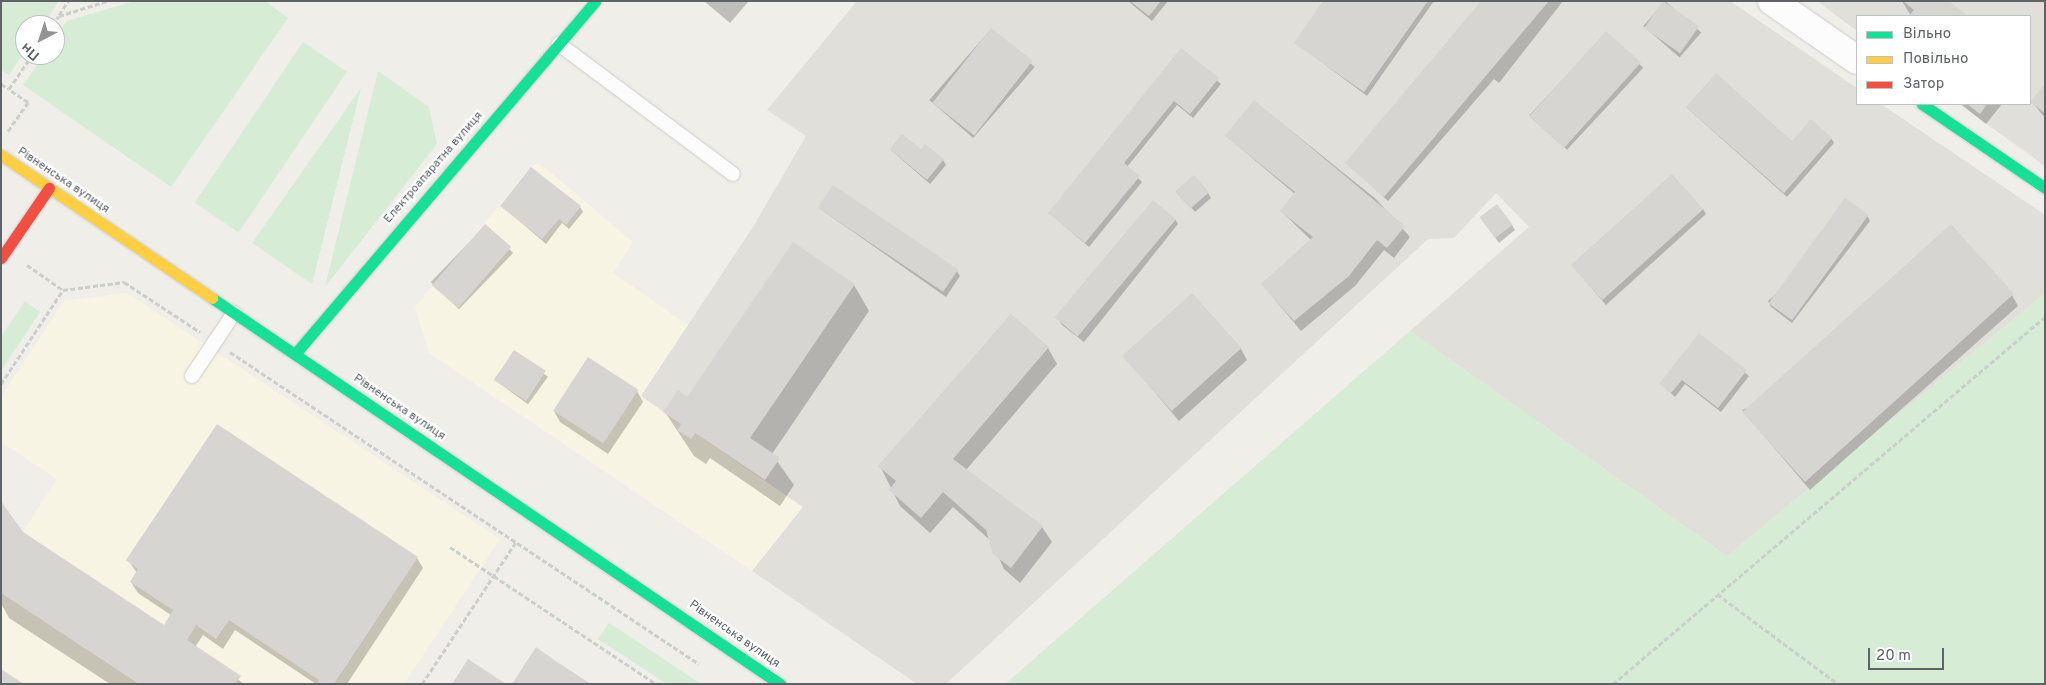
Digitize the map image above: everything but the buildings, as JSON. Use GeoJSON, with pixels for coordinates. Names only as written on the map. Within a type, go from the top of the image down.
{"type":"FeatureCollection","features":[{"type":"Feature","properties":{"kind":"main road","name":"Електроапаратна вулиця"},"geometry":{"type":"LineString","coordinates":[[295,354],[596,1]]}},
{"type":"Feature","properties":{"kind":"main road"},"geometry":{"type":"LineString","coordinates":[[1923,105],[2045,188]]}},
{"type":"Feature","properties":{"kind":"main road","name":"Рівненська вулиця"},"geometry":{"type":"LineString","coordinates":[[1,155],[780,684]]}},
{"type":"Feature","properties":{"kind":"main road"},"geometry":{"type":"LineString","coordinates":[[4,255],[49,188]]}},
{"type":"Feature","properties":{"kind":"street"},"geometry":{"type":"LineString","coordinates":[[1772,1],[1856,59]]}},
{"type":"Feature","properties":{"kind":"lane"},"geometry":{"type":"LineString","coordinates":[[559,44],[733,174]]}},
{"type":"Feature","properties":{"kind":"lane"},"geometry":{"type":"LineString","coordinates":[[192,376],[234,313]]}},
{"type":"Feature","properties":{"kind":"path"},"geometry":{"type":"LineString","coordinates":[[60,15],[68,1]]}},
{"type":"Feature","properties":{"kind":"path"},"geometry":{"type":"LineString","coordinates":[[62,15],[107,1]]}},
{"type":"Feature","properties":{"kind":"path"},"geometry":{"type":"LineString","coordinates":[[9,89],[25,65]]}},
{"type":"Feature","properties":{"kind":"path"},"geometry":{"type":"LineString","coordinates":[[1,84],[28,102],[1,140]]}},
{"type":"Feature","properties":{"kind":"path"},"geometry":{"type":"LineString","coordinates":[[4,255],[63,290],[124,282],[705,668]]}},
{"type":"Feature","properties":{"kind":"path"},"geometry":{"type":"LineString","coordinates":[[1,384],[63,290]]}},
{"type":"Feature","properties":{"kind":"path"},"geometry":{"type":"LineString","coordinates":[[1613,684],[2045,317]]}},
{"type":"Feature","properties":{"kind":"path"},"geometry":{"type":"LineString","coordinates":[[422,684],[516,542]]}},
{"type":"Feature","properties":{"kind":"path"},"geometry":{"type":"LineString","coordinates":[[450,547],[656,684]]}},
{"type":"Feature","properties":{"kind":"path"},"geometry":{"type":"LineString","coordinates":[[1717,594],[1838,684]]}},
{"type":"Feature","properties":{"kind":"shaded area"},"geometry":{"type":"Polygon","coordinates":[[[857,1],[1730,1],[1856,87],[1856,105],[1882,105],[2045,215],[2045,293],[1727,556],[1410,331],[1529,227],[1496,193],[1454,238],[1428,239],[946,684],[917,684],[752,571],[803,507],[695,433],[677,430],[681,424],[641,396],[753,227],[806,136],[767,110],[857,1]]]}},
{"type":"Feature","properties":{"kind":"shaded area"},"geometry":{"type":"Polygon","coordinates":[[[1817,1],[2045,1],[2045,166],[1960,105],[2031,105],[2031,15],[1856,15],[1856,30],[1817,1]]]}},
{"type":"Feature","properties":{"kind":"shaded area"},"geometry":{"type":"Polygon","coordinates":[[[539,163],[633,242],[613,273],[688,325],[641,396],[681,424],[678,429],[695,433],[803,507],[752,571],[429,353],[415,307],[531,167],[539,163]]]}},
{"type":"Feature","properties":{"kind":"shaded area"},"geometry":{"type":"Polygon","coordinates":[[[127,293],[500,539],[404,684],[1,684],[1,566],[57,479],[1,442],[1,397],[64,301],[127,293]]]}},
{"type":"Feature","properties":{"kind":"green space"},"geometry":{"type":"Polygon","coordinates":[[[1,1],[59,1],[50,15],[15,15],[16,65],[9,75],[1,70],[1,1]]]}},
{"type":"Feature","properties":{"kind":"green space"},"geometry":{"type":"Polygon","coordinates":[[[135,1],[265,1],[288,18],[171,187],[23,85],[37,65],[65,65],[65,24],[67,21],[135,1]]]}},
{"type":"Feature","properties":{"kind":"green space"},"geometry":{"type":"Polygon","coordinates":[[[303,42],[347,72],[238,232],[195,203],[303,42]]]}},
{"type":"Feature","properties":{"kind":"green space"},"geometry":{"type":"Polygon","coordinates":[[[378,71],[429,107],[437,144],[325,287],[378,71]]]}},
{"type":"Feature","properties":{"kind":"green space"},"geometry":{"type":"Polygon","coordinates":[[[361,88],[312,284],[252,243],[361,88]]]}},
{"type":"Feature","properties":{"kind":"green space"},"geometry":{"type":"Polygon","coordinates":[[[2045,293],[2045,684],[1005,684],[1410,331],[1727,556],[2045,293]]]}},
{"type":"Feature","properties":{"kind":"green space"},"geometry":{"type":"Polygon","coordinates":[[[25,301],[40,312],[1,371],[1,337],[25,301]]]}},
{"type":"Feature","properties":{"kind":"green space"},"geometry":{"type":"Polygon","coordinates":[[[609,623],[701,684],[667,684],[598,639],[609,623]]]}},
{"type":"Feature","properties":{"kind":"traffic: fast"},"geometry":{"type":"LineString","coordinates":[[295,354],[595,1]]}},
{"type":"Feature","properties":{"kind":"traffic: fast"},"geometry":{"type":"LineString","coordinates":[[1923,105],[2045,188]]}},
{"type":"Feature","properties":{"kind":"traffic: fast"},"geometry":{"type":"LineString","coordinates":[[212,298],[780,684]]}},
{"type":"Feature","properties":{"kind":"traffic: slow"},"geometry":{"type":"LineString","coordinates":[[1,155],[212,298]]}},
{"type":"Feature","properties":{"kind":"traffic: jam"},"geometry":{"type":"LineString","coordinates":[[1,258],[49,188]]}}]}
